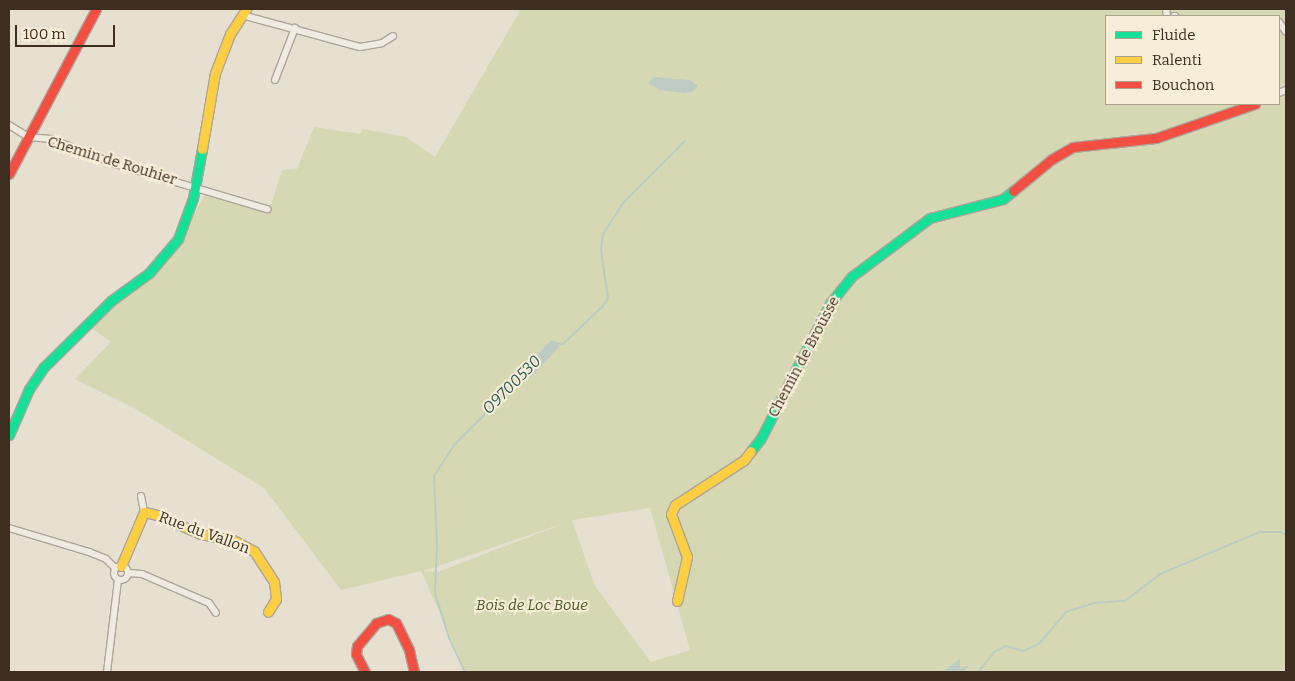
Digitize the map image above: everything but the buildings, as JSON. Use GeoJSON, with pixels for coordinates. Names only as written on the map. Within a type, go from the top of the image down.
{"type":"FeatureCollection","features":[{"type":"Feature","properties":{"kind":"street"},"geometry":{"type":"LineString","coordinates":[[9,174],[96,9]]}},
{"type":"Feature","properties":{"kind":"street"},"geometry":{"type":"LineString","coordinates":[[9,435],[29,389],[44,368],[112,300],[167,256],[188,218],[196,186],[215,73],[230,34],[244,12],[360,48],[382,43],[393,36]]}},
{"type":"Feature","properties":{"kind":"street"},"geometry":{"type":"LineString","coordinates":[[275,80],[295,28]]}},
{"type":"Feature","properties":{"kind":"street","name":"Chemin de Brousse"},"geometry":{"type":"LineString","coordinates":[[677,601],[679,583],[687,558],[671,514],[675,505],[744,460],[761,438],[830,302],[851,277],[930,218],[1003,199],[1052,159],[1073,147],[1156,138],[1252,105]]}},
{"type":"Feature","properties":{"kind":"street"},"geometry":{"type":"LineString","coordinates":[[9,125],[28,137]]}},
{"type":"Feature","properties":{"kind":"street","name":"Chemin de Rouhier"},"geometry":{"type":"LineString","coordinates":[[28,137],[51,139],[115,164],[196,186],[268,209]]}},
{"type":"Feature","properties":{"kind":"street","name":"Rue du Vallon"},"geometry":{"type":"LineString","coordinates":[[118,567],[144,512],[141,496]]}},
{"type":"Feature","properties":{"kind":"street","name":"Rue du Vallon"},"geometry":{"type":"LineString","coordinates":[[144,512],[201,534],[233,540],[254,550],[274,582],[276,599],[268,612]]}},
{"type":"Feature","properties":{"kind":"street"},"geometry":{"type":"LineString","coordinates":[[9,528],[89,552],[106,559],[128,573],[142,574],[210,603],[216,613]]}},
{"type":"Feature","properties":{"kind":"street"},"geometry":{"type":"LineString","coordinates":[[118,567],[113,575],[118,580]]}},
{"type":"Feature","properties":{"kind":"street"},"geometry":{"type":"LineString","coordinates":[[118,580],[125,579],[128,573]]}},
{"type":"Feature","properties":{"kind":"street"},"geometry":{"type":"LineString","coordinates":[[107,672],[118,580]]}},
{"type":"Feature","properties":{"kind":"street"},"geometry":{"type":"LineString","coordinates":[[365,672],[356,654],[357,646],[376,623],[388,619],[396,623],[409,650],[414,672]]}},
{"type":"Feature","properties":{"kind":"green space","name":"Bois de Loc Boue"},"geometry":{"type":"Polygon","coordinates":[[[521,9],[1286,9],[1286,672],[466,672],[421,571],[341,590],[264,488],[134,408],[75,379],[111,342],[90,327],[114,302],[165,264],[208,190],[270,208],[282,170],[297,169],[314,127],[360,134],[363,129],[406,137],[435,157],[521,9]],[[650,508],[572,520],[595,586],[651,662],[690,650],[650,508]],[[568,522],[423,571],[438,572],[568,522]]]}},
{"type":"Feature","properties":{"kind":"shaded area"},"geometry":{"type":"Polygon","coordinates":[[[654,77],[690,80],[698,86],[692,92],[686,93],[660,90],[648,83],[654,77]]]}},
{"type":"Feature","properties":{"kind":"shaded area"},"geometry":{"type":"Polygon","coordinates":[[[551,340],[557,342],[559,347],[531,377],[526,376],[523,370],[551,340]]]}},
{"type":"Feature","properties":{"kind":"shaded area"},"geometry":{"type":"Polygon","coordinates":[[[960,659],[960,668],[969,666],[963,672],[942,672],[960,659]]]}},
{"type":"Feature","properties":{"kind":"waterway","name":"O9700530"},"geometry":{"type":"LineString","coordinates":[[555,343],[563,344],[603,306],[608,298],[601,251],[603,234],[624,202],[685,141]]}},
{"type":"Feature","properties":{"kind":"waterway","name":"O9700530"},"geometry":{"type":"LineString","coordinates":[[465,672],[449,638],[435,593],[437,543],[434,476],[455,444],[526,373]]}},
{"type":"Feature","properties":{"kind":"waterway"},"geometry":{"type":"LineString","coordinates":[[978,672],[994,652],[1006,646],[1023,651],[1039,644],[1066,612],[1093,603],[1125,601],[1160,574],[1260,532],[1281,532],[1286,535]]}},
{"type":"Feature","properties":{"kind":"traffic: fast"},"geometry":{"type":"LineString","coordinates":[[9,435],[29,389],[44,367],[112,300],[149,273],[178,239],[193,198],[202,149]]}},
{"type":"Feature","properties":{"kind":"traffic: fast"},"geometry":{"type":"LineString","coordinates":[[751,451],[761,438],[831,302],[851,277],[930,218],[1003,199],[1013,191]]}},
{"type":"Feature","properties":{"kind":"traffic: slow"},"geometry":{"type":"LineString","coordinates":[[202,149],[215,73],[230,34],[246,9]]}},
{"type":"Feature","properties":{"kind":"traffic: slow"},"geometry":{"type":"LineString","coordinates":[[677,601],[687,557],[671,514],[675,505],[744,460],[751,451]]}},
{"type":"Feature","properties":{"kind":"traffic: slow"},"geometry":{"type":"LineString","coordinates":[[121,566],[144,512],[157,515],[201,534],[233,540],[254,551],[274,582],[276,599],[268,612]]}},
{"type":"Feature","properties":{"kind":"traffic: jam"},"geometry":{"type":"LineString","coordinates":[[9,174],[96,9]]}},
{"type":"Feature","properties":{"kind":"traffic: jam"},"geometry":{"type":"LineString","coordinates":[[1013,191],[1052,159],[1073,147],[1156,138],[1252,105]]}},
{"type":"Feature","properties":{"kind":"traffic: jam"},"geometry":{"type":"LineString","coordinates":[[365,672],[356,654],[357,646],[376,623],[388,619],[396,623],[409,650],[414,672]]}}]}
